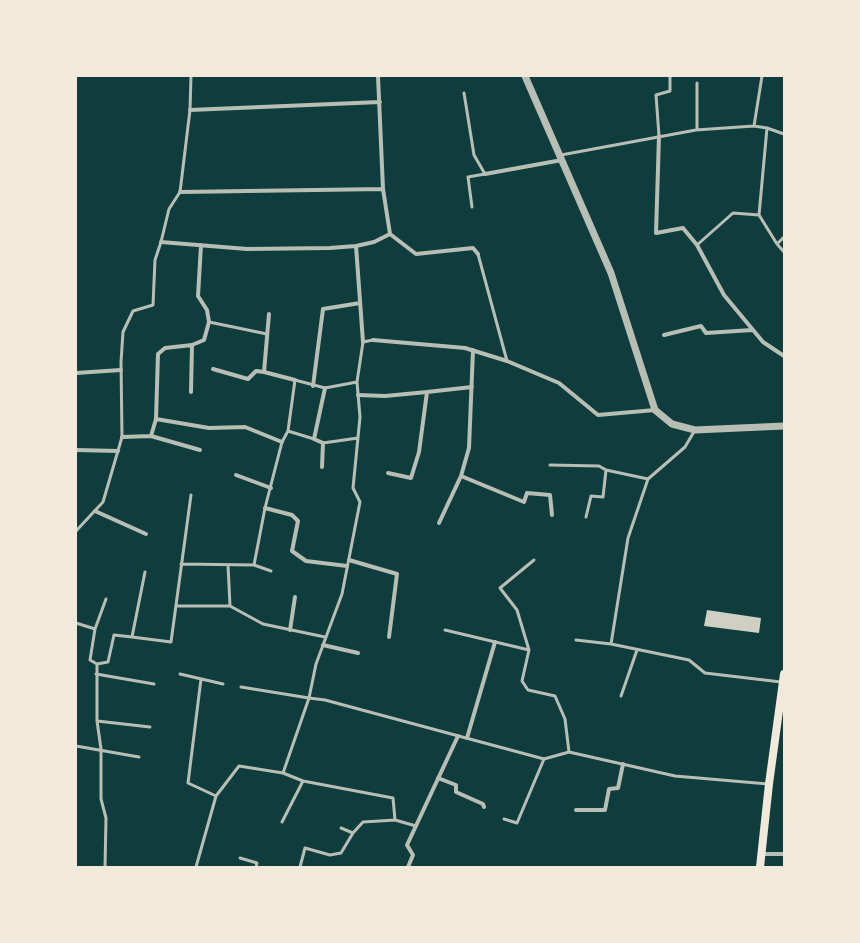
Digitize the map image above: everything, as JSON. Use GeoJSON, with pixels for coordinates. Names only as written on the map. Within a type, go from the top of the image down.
{"type":"FeatureCollection","features":[{"type":"Feature","properties":{"kind":"main road"},"geometry":{"type":"LineString","coordinates":[[760,867],[769,784],[784,678]]}},
{"type":"Feature","properties":{"kind":"street"},"geometry":{"type":"LineString","coordinates":[[378,76],[383,189],[390,234],[416,254],[473,248],[478,254]]}},
{"type":"Feature","properties":{"kind":"street"},"geometry":{"type":"LineString","coordinates":[[525,76],[611,273],[655,410],[672,424],[695,430],[784,426]]}},
{"type":"Feature","properties":{"kind":"street"},"geometry":{"type":"LineString","coordinates":[[190,110],[380,102]]}},
{"type":"Feature","properties":{"kind":"street"},"geometry":{"type":"LineString","coordinates":[[659,136],[656,233],[682,228],[697,245],[724,295],[763,342],[784,356]]}},
{"type":"Feature","properties":{"kind":"street"},"geometry":{"type":"LineString","coordinates":[[485,174],[562,158]]}},
{"type":"Feature","properties":{"kind":"street"},"geometry":{"type":"LineString","coordinates":[[180,192],[383,189]]}},
{"type":"Feature","properties":{"kind":"street"},"geometry":{"type":"LineString","coordinates":[[161,242],[247,249],[356,246],[374,242],[390,234]]}},
{"type":"Feature","properties":{"kind":"street"},"geometry":{"type":"LineString","coordinates":[[151,436],[156,418],[158,354],[165,348],[192,345],[204,340],[209,322],[207,310],[198,296],[201,245]]}},
{"type":"Feature","properties":{"kind":"street"},"geometry":{"type":"LineString","coordinates":[[356,246],[363,342]]}},
{"type":"Feature","properties":{"kind":"street"},"geometry":{"type":"LineString","coordinates":[[313,386],[323,309],[360,303]]}},
{"type":"Feature","properties":{"kind":"street"},"geometry":{"type":"LineString","coordinates":[[264,372],[269,314]]}},
{"type":"Feature","properties":{"kind":"street"},"geometry":{"type":"LineString","coordinates":[[664,335],[701,326],[706,333],[752,330]]}},
{"type":"Feature","properties":{"kind":"street"},"geometry":{"type":"LineString","coordinates":[[373,340],[465,348],[506,361],[559,383],[598,415],[655,410]]}},
{"type":"Feature","properties":{"kind":"street"},"geometry":{"type":"LineString","coordinates":[[191,392],[192,345]]}},
{"type":"Feature","properties":{"kind":"street"},"geometry":{"type":"LineString","coordinates":[[439,523],[462,476],[469,448],[473,350]]}},
{"type":"Feature","properties":{"kind":"street"},"geometry":{"type":"LineString","coordinates":[[213,369],[248,379],[256,371],[295,380]]}},
{"type":"Feature","properties":{"kind":"street"},"geometry":{"type":"LineString","coordinates":[[76,372],[121,370]]}},
{"type":"Feature","properties":{"kind":"street"},"geometry":{"type":"LineString","coordinates":[[358,395],[385,396],[472,387]]}},
{"type":"Feature","properties":{"kind":"street"},"geometry":{"type":"LineString","coordinates":[[322,467],[323,443],[314,439],[325,388]]}},
{"type":"Feature","properties":{"kind":"street"},"geometry":{"type":"LineString","coordinates":[[388,473],[411,478],[419,452],[427,392]]}},
{"type":"Feature","properties":{"kind":"street"},"geometry":{"type":"LineString","coordinates":[[156,418],[208,428],[245,427],[282,442]]}},
{"type":"Feature","properties":{"kind":"street"},"geometry":{"type":"LineString","coordinates":[[122,437],[151,436],[200,450]]}},
{"type":"Feature","properties":{"kind":"street"},"geometry":{"type":"LineString","coordinates":[[76,450],[118,451]]}},
{"type":"Feature","properties":{"kind":"street"},"geometry":{"type":"LineString","coordinates":[[236,475],[271,488]]}},
{"type":"Feature","properties":{"kind":"street"},"geometry":{"type":"LineString","coordinates":[[462,476],[524,502],[527,493],[550,495],[552,515]]}},
{"type":"Feature","properties":{"kind":"street"},"geometry":{"type":"LineString","coordinates":[[265,508],[292,515],[298,521],[292,551],[306,561],[348,566]]}},
{"type":"Feature","properties":{"kind":"street"},"geometry":{"type":"LineString","coordinates":[[95,511],[146,534]]}},
{"type":"Feature","properties":{"kind":"street"},"geometry":{"type":"LineString","coordinates":[[349,560],[397,574],[389,637]]}},
{"type":"Feature","properties":{"kind":"street"},"geometry":{"type":"LineString","coordinates":[[290,630],[295,597]]}},
{"type":"Feature","properties":{"kind":"street"},"geometry":{"type":"LineString","coordinates":[[467,738],[495,642]]}},
{"type":"Feature","properties":{"kind":"street"},"geometry":{"type":"LineString","coordinates":[[322,645],[358,652]]}},
{"type":"Feature","properties":{"kind":"street"},"geometry":{"type":"LineString","coordinates":[[408,867],[413,855],[407,845],[458,736]]}},
{"type":"Feature","properties":{"kind":"street"},"geometry":{"type":"LineString","coordinates":[[576,810],[605,810],[609,789],[618,788],[623,764]]}},
{"type":"Feature","properties":{"kind":"street"},"geometry":{"type":"LineString","coordinates":[[438,778],[456,785],[456,792],[483,804],[484,807]]}},
{"type":"Feature","properties":{"kind":"street"},"geometry":{"type":"LineString","coordinates":[[761,854],[784,854]]}},
{"type":"Feature","properties":{"kind":"lane"},"geometry":{"type":"LineString","coordinates":[[76,531],[103,502],[122,437],[121,370],[123,332],[133,311],[153,305],[155,260],[169,209],[180,192],[190,110],[191,76]]}},
{"type":"Feature","properties":{"kind":"lane"},"geometry":{"type":"LineString","coordinates":[[659,136],[656,95],[670,91],[670,76]]}},
{"type":"Feature","properties":{"kind":"lane"},"geometry":{"type":"LineString","coordinates":[[754,126],[762,76]]}},
{"type":"Feature","properties":{"kind":"lane"},"geometry":{"type":"LineString","coordinates":[[697,83],[697,130]]}},
{"type":"Feature","properties":{"kind":"lane"},"geometry":{"type":"LineString","coordinates":[[464,93],[474,155],[485,174],[468,177],[472,207]]}},
{"type":"Feature","properties":{"kind":"lane"},"geometry":{"type":"LineString","coordinates":[[562,158],[659,136],[697,130],[754,126],[767,128],[784,134]]}},
{"type":"Feature","properties":{"kind":"lane"},"geometry":{"type":"LineString","coordinates":[[767,128],[759,215],[777,244],[784,252]]}},
{"type":"Feature","properties":{"kind":"lane"},"geometry":{"type":"LineString","coordinates":[[697,245],[733,213],[759,215]]}},
{"type":"Feature","properties":{"kind":"lane"},"geometry":{"type":"LineString","coordinates":[[777,244],[784,237]]}},
{"type":"Feature","properties":{"kind":"lane"},"geometry":{"type":"LineString","coordinates":[[478,254],[506,361]]}},
{"type":"Feature","properties":{"kind":"lane"},"geometry":{"type":"LineString","coordinates":[[209,322],[267,334]]}},
{"type":"Feature","properties":{"kind":"lane"},"geometry":{"type":"LineString","coordinates":[[284,773],[309,698],[316,664],[322,645],[342,594],[348,566],[360,502],[353,488],[360,417],[357,382],[363,342],[373,340]]}},
{"type":"Feature","properties":{"kind":"lane"},"geometry":{"type":"LineString","coordinates":[[254,565],[265,508],[282,442],[288,431],[295,380],[325,388],[357,382]]}},
{"type":"Feature","properties":{"kind":"lane"},"geometry":{"type":"LineString","coordinates":[[611,644],[628,538],[648,479],[685,447],[695,430]]}},
{"type":"Feature","properties":{"kind":"lane"},"geometry":{"type":"LineString","coordinates":[[288,431],[314,439]]}},
{"type":"Feature","properties":{"kind":"lane"},"geometry":{"type":"LineString","coordinates":[[323,443],[358,438]]}},
{"type":"Feature","properties":{"kind":"lane"},"geometry":{"type":"LineString","coordinates":[[550,465],[599,466],[606,470],[648,479]]}},
{"type":"Feature","properties":{"kind":"lane"},"geometry":{"type":"LineString","coordinates":[[586,517],[591,496],[603,498],[606,470]]}},
{"type":"Feature","properties":{"kind":"lane"},"geometry":{"type":"LineString","coordinates":[[106,598],[95,629],[90,660],[97,664],[108,662],[114,635],[171,642],[191,496]]}},
{"type":"Feature","properties":{"kind":"lane"},"geometry":{"type":"LineString","coordinates":[[534,560],[500,588],[517,610],[529,650],[522,681],[528,690],[555,696],[564,719],[568,752]]}},
{"type":"Feature","properties":{"kind":"lane"},"geometry":{"type":"LineString","coordinates":[[181,564],[254,565],[271,571]]}},
{"type":"Feature","properties":{"kind":"lane"},"geometry":{"type":"LineString","coordinates":[[228,565],[230,606]]}},
{"type":"Feature","properties":{"kind":"lane"},"geometry":{"type":"LineString","coordinates":[[132,637],[145,572]]}},
{"type":"Feature","properties":{"kind":"lane"},"geometry":{"type":"LineString","coordinates":[[177,606],[230,606],[263,624],[325,637]]}},
{"type":"Feature","properties":{"kind":"lane"},"geometry":{"type":"LineString","coordinates":[[76,623],[95,629]]}},
{"type":"Feature","properties":{"kind":"lane"},"geometry":{"type":"LineString","coordinates":[[445,630],[529,650]]}},
{"type":"Feature","properties":{"kind":"lane"},"geometry":{"type":"LineString","coordinates":[[576,640],[611,644],[688,660],[706,673],[784,678]]}},
{"type":"Feature","properties":{"kind":"lane"},"geometry":{"type":"LineString","coordinates":[[621,696],[637,650]]}},
{"type":"Feature","properties":{"kind":"lane"},"geometry":{"type":"LineString","coordinates":[[97,664],[97,721],[101,749],[101,799],[106,818],[105,867]]}},
{"type":"Feature","properties":{"kind":"lane"},"geometry":{"type":"LineString","coordinates":[[96,674],[154,684]]}},
{"type":"Feature","properties":{"kind":"lane"},"geometry":{"type":"LineString","coordinates":[[180,674],[223,684]]}},
{"type":"Feature","properties":{"kind":"lane"},"geometry":{"type":"LineString","coordinates":[[201,679],[188,783],[216,796]]}},
{"type":"Feature","properties":{"kind":"lane"},"geometry":{"type":"LineString","coordinates":[[241,686],[324,700],[544,759],[568,752],[675,776],[769,784]]}},
{"type":"Feature","properties":{"kind":"lane"},"geometry":{"type":"LineString","coordinates":[[97,721],[150,727]]}},
{"type":"Feature","properties":{"kind":"lane"},"geometry":{"type":"LineString","coordinates":[[76,746],[101,749],[139,757]]}},
{"type":"Feature","properties":{"kind":"lane"},"geometry":{"type":"LineString","coordinates":[[504,819],[517,823],[544,759]]}},
{"type":"Feature","properties":{"kind":"lane"},"geometry":{"type":"LineString","coordinates":[[196,867],[216,796],[239,766],[284,773],[303,781],[393,798],[395,820]]}},
{"type":"Feature","properties":{"kind":"lane"},"geometry":{"type":"LineString","coordinates":[[282,822],[303,781]]}},
{"type":"Feature","properties":{"kind":"lane"},"geometry":{"type":"LineString","coordinates":[[300,867],[305,848],[330,855],[341,853],[353,833],[363,822],[395,820],[416,826]]}},
{"type":"Feature","properties":{"kind":"lane"},"geometry":{"type":"LineString","coordinates":[[341,828],[353,833]]}},
{"type":"Feature","properties":{"kind":"lane"},"geometry":{"type":"LineString","coordinates":[[240,858],[257,863],[256,867]]}},
{"type":"Feature","properties":{"kind":"building"},"geometry":{"type":"Polygon","coordinates":[[[707,610],[761,618],[759,633],[704,626],[707,610]]]}}]}
